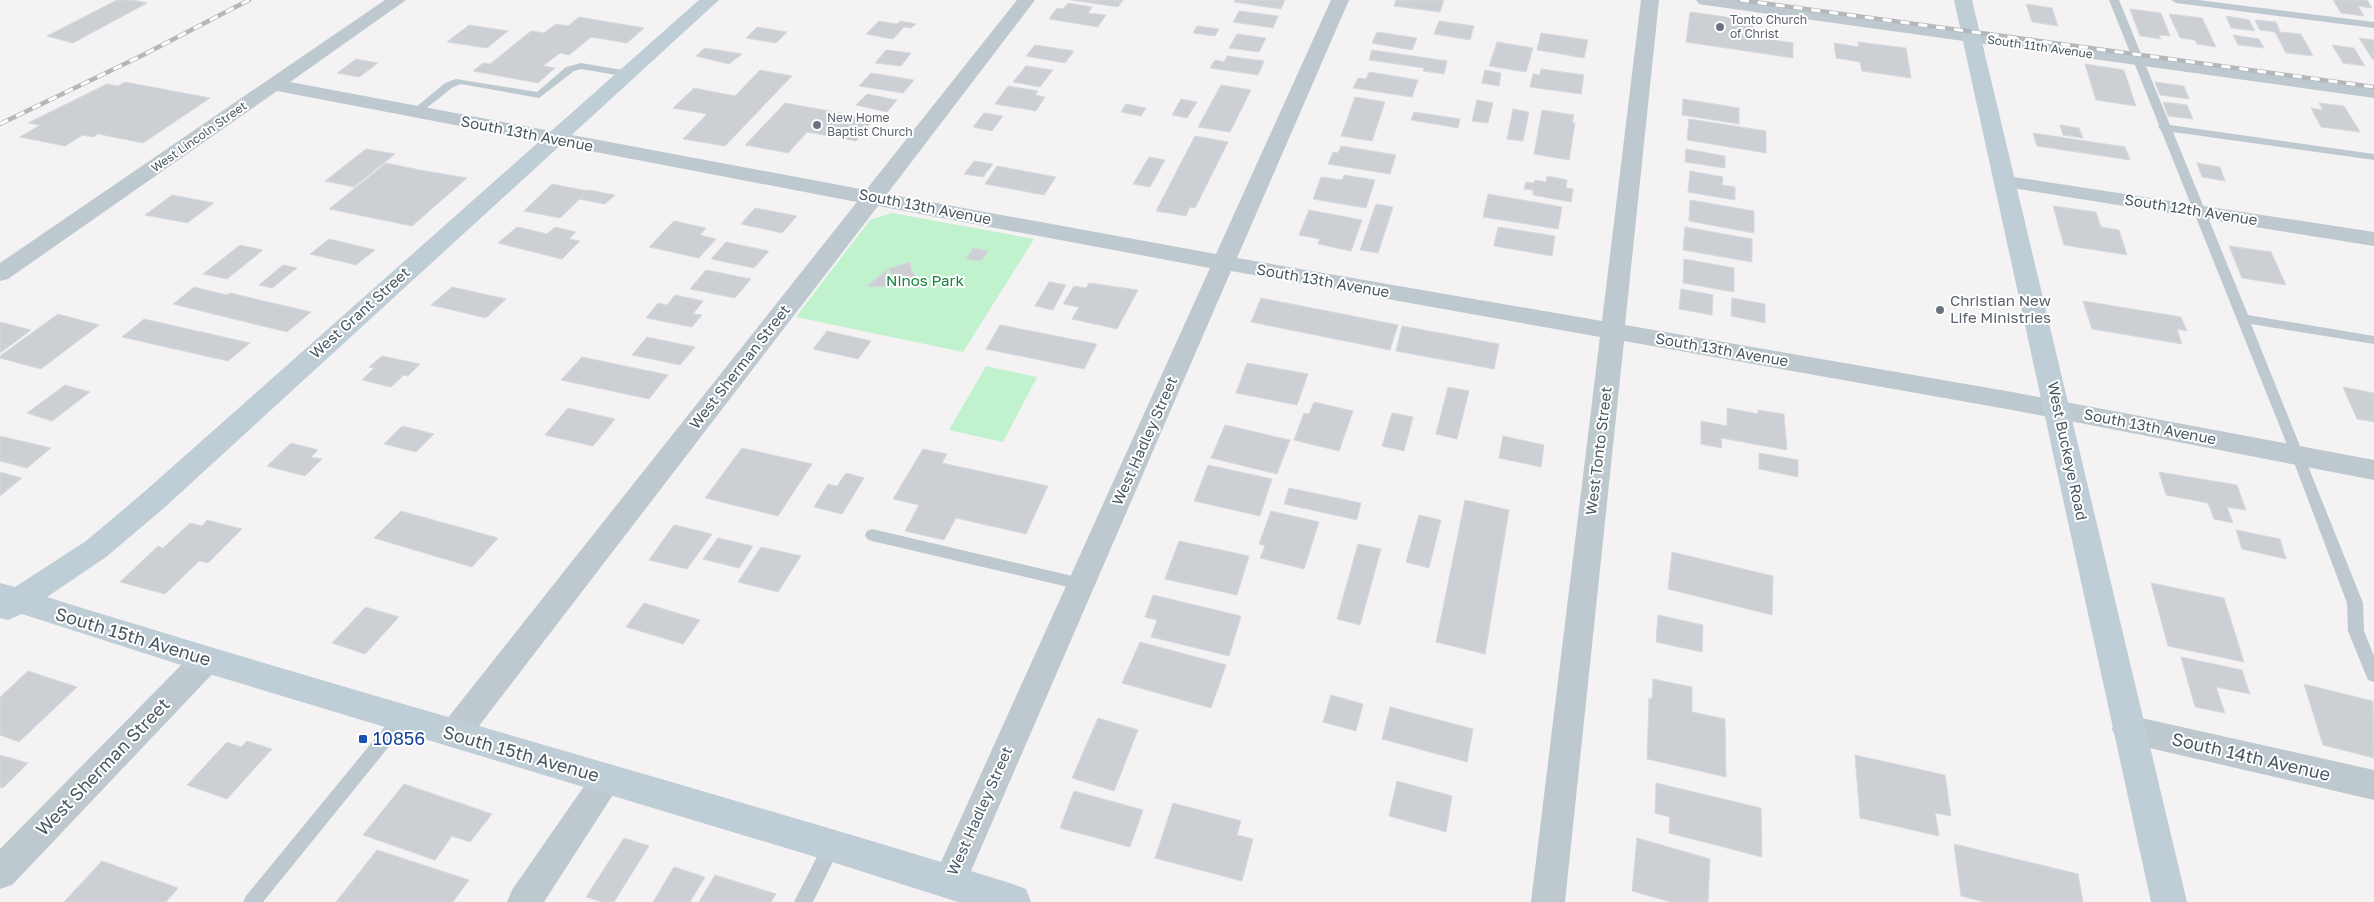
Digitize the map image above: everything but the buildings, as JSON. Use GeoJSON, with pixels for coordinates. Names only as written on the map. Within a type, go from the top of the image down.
{"type":"FeatureCollection","features":[{"type":"Feature","properties":{"kind":"main road","name":"West Grant Street"},"geometry":{"type":"LineString","coordinates":[[7,603],[96,549],[154,500],[710,0]]}},
{"type":"Feature","properties":{"kind":"main road","name":"West Buckeye Road"},"geometry":{"type":"LineString","coordinates":[[1963,0],[2007,182],[2128,729],[2169,902]]}},
{"type":"Feature","properties":{"kind":"main road","name":"South 15th Avenue"},"geometry":{"type":"LineString","coordinates":[[7,603],[402,718],[1013,902]]}},
{"type":"Feature","properties":{"kind":"street","name":"West Lincoln Street"},"geometry":{"type":"LineString","coordinates":[[0,274],[397,0]]}},
{"type":"Feature","properties":{"kind":"street","name":"West Sherman Street"},"geometry":{"type":"LineString","coordinates":[[454,734],[1026,0]]}},
{"type":"Feature","properties":{"kind":"street","name":"West Hadley Street"},"geometry":{"type":"LineString","coordinates":[[949,882],[1340,0]]}},
{"type":"Feature","properties":{"kind":"street","name":"West Tonto Street"},"geometry":{"type":"LineString","coordinates":[[1548,902],[1650,0]]}},
{"type":"Feature","properties":{"kind":"street","name":"South 11th Avenue"},"geometry":{"type":"LineString","coordinates":[[1705,0],[2134,54],[2374,81]]}},
{"type":"Feature","properties":{"kind":"street","name":"South 11th Avenue"},"geometry":{"type":"LineString","coordinates":[[1784,0],[1971,32]]}},
{"type":"Feature","properties":{"kind":"street","name":"South 11th Avenue"},"geometry":{"type":"LineString","coordinates":[[2134,54],[2374,92]]}},
{"type":"Feature","properties":{"kind":"street","name":"South 13th Avenue"},"geometry":{"type":"LineString","coordinates":[[274,85],[554,140],[1224,263],[2058,409],[2374,470]]}},
{"type":"Feature","properties":{"kind":"street","name":"South 12th Avenue"},"geometry":{"type":"LineString","coordinates":[[2007,182],[2374,239]]}},
{"type":"Feature","properties":{"kind":"street","name":"West Sherman Street"},"geometry":{"type":"LineString","coordinates":[[0,873],[206,660]]}},
{"type":"Feature","properties":{"kind":"street","name":"South 14th Avenue"},"geometry":{"type":"LineString","coordinates":[[2128,729],[2374,785]]}},
{"type":"Feature","properties":{"kind":"street"},"geometry":{"type":"LineString","coordinates":[[524,902],[607,779]]}},
{"type":"Feature","properties":{"kind":"lane"},"geometry":{"type":"LineString","coordinates":[[2114,0],[2163,127],[2299,456],[2355,603],[2356,630],[2374,675]]}},
{"type":"Feature","properties":{"kind":"lane"},"geometry":{"type":"LineString","coordinates":[[2176,0],[2374,25]]}},
{"type":"Feature","properties":{"kind":"lane"},"geometry":{"type":"LineString","coordinates":[[415,112],[449,85],[460,81],[539,95],[570,69],[581,66],[628,74]]}},
{"type":"Feature","properties":{"kind":"lane"},"geometry":{"type":"LineString","coordinates":[[2163,127],[2374,157]]}},
{"type":"Feature","properties":{"kind":"lane"},"geometry":{"type":"LineString","coordinates":[[2242,318],[2374,340]]}},
{"type":"Feature","properties":{"kind":"lane"},"geometry":{"type":"LineString","coordinates":[[872,535],[1081,584]]}},
{"type":"Feature","properties":{"kind":"lane"},"geometry":{"type":"LineString","coordinates":[[252,902],[402,718]]}},
{"type":"Feature","properties":{"kind":"lane"},"geometry":{"type":"LineString","coordinates":[[803,902],[832,846]]}},
{"type":"Feature","properties":{"kind":"green space","name":"Ninos Park"},"geometry":{"type":"Polygon","coordinates":[[[892,213],[1034,239],[963,352],[796,317],[870,220],[892,213]]]}},
{"type":"Feature","properties":{"kind":"green space"},"geometry":{"type":"Polygon","coordinates":[[[986,366],[1037,377],[1003,442],[949,430],[986,366]]]}},
{"type":"Feature","properties":{"kind":"railway"},"geometry":{"type":"LineString","coordinates":[[0,124],[141,56],[249,0]]}},
{"type":"Feature","properties":{"kind":"railway"},"geometry":{"type":"LineString","coordinates":[[1740,0],[2374,87]]}},
{"type":"Feature","properties":{"kind":"place","name":"Tonto Church of Christ"},"geometry":{"type":"Point","coordinates":[1720,27]}},
{"type":"Feature","properties":{"kind":"place","name":"New Home Baptist Church"},"geometry":{"type":"Point","coordinates":[817,125]}},
{"type":"Feature","properties":{"kind":"place","name":"Christian New Life Ministries"},"geometry":{"type":"Point","coordinates":[1940,310]}},
{"type":"Feature","properties":{"kind":"place","name":"10856"},"geometry":{"type":"Point","coordinates":[363,739]}}]}
